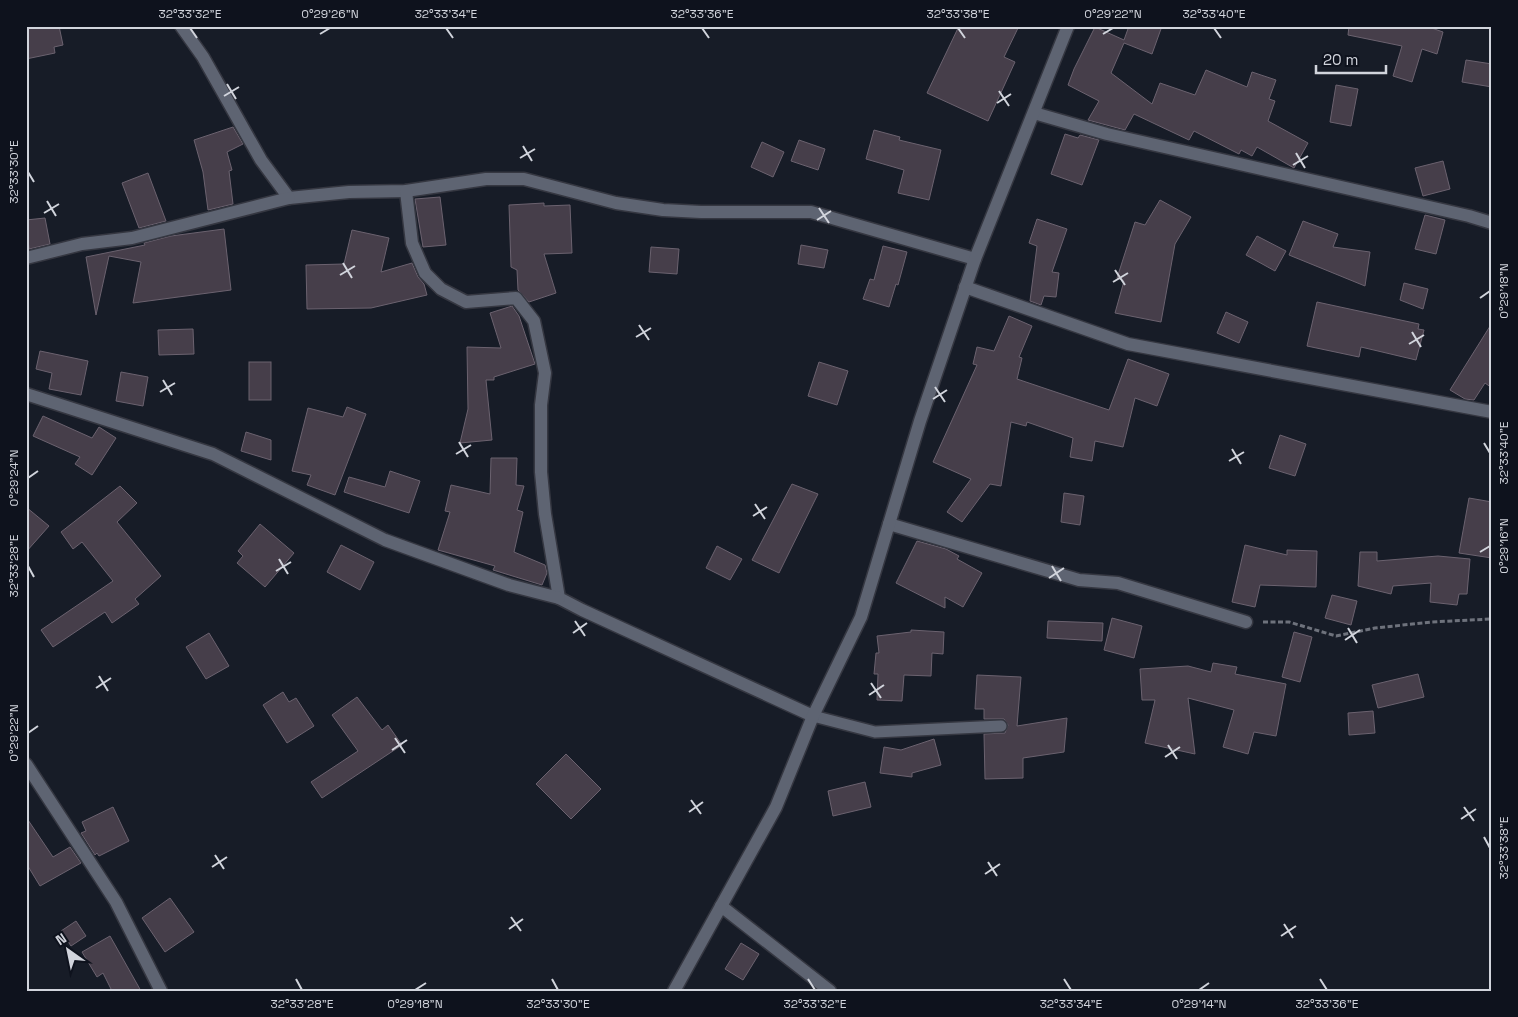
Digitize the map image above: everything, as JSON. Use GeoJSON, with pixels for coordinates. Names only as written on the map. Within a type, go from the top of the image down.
{"type":"FeatureCollection","features":[{"type":"Feature","properties":{"kind":"street"},"geometry":{"type":"LineString","coordinates":[[181,26],[203,57],[261,160],[289,198]]}},
{"type":"Feature","properties":{"kind":"street"},"geometry":{"type":"LineString","coordinates":[[674,991],[776,807],[813,716],[861,617],[920,421],[975,259],[1068,26]]}},
{"type":"Feature","properties":{"kind":"street"},"geometry":{"type":"LineString","coordinates":[[1034,113],[1107,134],[1469,216],[1492,223]]}},
{"type":"Feature","properties":{"kind":"street"},"geometry":{"type":"LineString","coordinates":[[26,258],[82,244],[132,238],[289,198],[348,192],[406,191],[486,179],[524,179],[616,202],[663,210],[812,212],[975,259]]}},
{"type":"Feature","properties":{"kind":"street"},"geometry":{"type":"LineString","coordinates":[[406,191],[412,243],[425,273],[441,289],[466,302],[516,298],[534,320],[545,373],[541,405],[541,472],[545,514],[559,598]]}},
{"type":"Feature","properties":{"kind":"street"},"geometry":{"type":"LineString","coordinates":[[966,287],[1128,344],[1492,412]]}},
{"type":"Feature","properties":{"kind":"street"},"geometry":{"type":"LineString","coordinates":[[26,394],[213,454],[385,540],[509,585],[559,598],[813,716]]}},
{"type":"Feature","properties":{"kind":"street"},"geometry":{"type":"LineString","coordinates":[[889,524],[1078,580],[1118,584],[1246,622]]}},
{"type":"Feature","properties":{"kind":"street"},"geometry":{"type":"LineString","coordinates":[[26,764],[116,902],[161,991]]}},
{"type":"Feature","properties":{"kind":"street"},"geometry":{"type":"LineString","coordinates":[[722,906],[830,991]]}},
{"type":"Feature","properties":{"kind":"lane"},"geometry":{"type":"LineString","coordinates":[[813,716],[875,732],[1001,726]]}},
{"type":"Feature","properties":{"kind":"path"},"geometry":{"type":"LineString","coordinates":[[1246,622],[1289,622],[1336,636],[1375,628],[1432,622],[1492,620]]}},
{"type":"Feature","properties":{"kind":"building"},"geometry":{"type":"Polygon","coordinates":[[[26,26],[59,26],[63,45],[54,47],[55,53],[26,59],[26,26]]]}},
{"type":"Feature","properties":{"kind":"building"},"geometry":{"type":"Polygon","coordinates":[[[959,26],[1019,26],[1004,57],[1015,62],[988,121],[927,93],[959,26]]]}},
{"type":"Feature","properties":{"kind":"building"},"geometry":{"type":"Polygon","coordinates":[[[1129,26],[1162,26],[1152,54],[1124,43],[1111,73],[1152,104],[1160,83],[1195,95],[1206,70],[1247,87],[1252,72],[1276,80],[1269,99],[1275,101],[1268,121],[1308,143],[1294,168],[1257,147],[1252,156],[1241,150],[1239,154],[1194,131],[1189,140],[1134,114],[1125,130],[1088,120],[1099,101],[1068,85],[1074,69],[1095,27],[1124,40],[1129,26]]]}},
{"type":"Feature","properties":{"kind":"building"},"geometry":{"type":"Polygon","coordinates":[[[1349,26],[1426,26],[1443,32],[1437,54],[1422,49],[1412,82],[1393,76],[1402,46],[1348,35],[1349,26]]]}},
{"type":"Feature","properties":{"kind":"building"},"geometry":{"type":"Polygon","coordinates":[[[1466,60],[1492,64],[1492,87],[1462,82],[1466,60]]]}},
{"type":"Feature","properties":{"kind":"building"},"geometry":{"type":"Polygon","coordinates":[[[1336,85],[1358,89],[1351,126],[1330,122],[1336,85]]]}},
{"type":"Feature","properties":{"kind":"building"},"geometry":{"type":"Polygon","coordinates":[[[233,127],[243,144],[227,152],[232,170],[229,171],[233,204],[208,210],[203,172],[194,140],[233,127]]]}},
{"type":"Feature","properties":{"kind":"building"},"geometry":{"type":"Polygon","coordinates":[[[874,130],[900,137],[899,140],[941,150],[929,200],[898,193],[904,170],[866,159],[874,130]]]}},
{"type":"Feature","properties":{"kind":"building"},"geometry":{"type":"Polygon","coordinates":[[[1065,134],[1078,138],[1080,135],[1099,140],[1082,185],[1051,174],[1065,134]]]}},
{"type":"Feature","properties":{"kind":"building"},"geometry":{"type":"Polygon","coordinates":[[[799,140],[825,149],[818,170],[791,161],[799,140]]]}},
{"type":"Feature","properties":{"kind":"building"},"geometry":{"type":"Polygon","coordinates":[[[762,142],[784,152],[773,177],[751,167],[762,142]]]}},
{"type":"Feature","properties":{"kind":"building"},"geometry":{"type":"Polygon","coordinates":[[[1443,161],[1450,189],[1423,196],[1415,168],[1443,161]]]}},
{"type":"Feature","properties":{"kind":"building"},"geometry":{"type":"Polygon","coordinates":[[[148,173],[166,221],[139,228],[122,183],[148,173]]]}},
{"type":"Feature","properties":{"kind":"building"},"geometry":{"type":"Polygon","coordinates":[[[440,197],[446,245],[423,247],[415,199],[440,197]]]}},
{"type":"Feature","properties":{"kind":"building"},"geometry":{"type":"Polygon","coordinates":[[[1160,200],[1191,217],[1175,244],[1161,322],[1115,313],[1124,281],[1117,278],[1135,222],[1145,225],[1160,200]]]}},
{"type":"Feature","properties":{"kind":"building"},"geometry":{"type":"Polygon","coordinates":[[[544,203],[544,206],[570,205],[572,253],[544,254],[556,293],[529,302],[518,290],[517,270],[511,267],[509,205],[544,203]]]}},
{"type":"Feature","properties":{"kind":"building"},"geometry":{"type":"Polygon","coordinates":[[[1425,215],[1445,220],[1436,254],[1415,249],[1425,215]]]}},
{"type":"Feature","properties":{"kind":"building"},"geometry":{"type":"Polygon","coordinates":[[[45,218],[50,244],[29,249],[26,220],[45,218]]]}},
{"type":"Feature","properties":{"kind":"building"},"geometry":{"type":"Polygon","coordinates":[[[1037,219],[1067,229],[1052,272],[1059,273],[1056,297],[1044,296],[1041,305],[1030,301],[1037,246],[1029,243],[1037,219]]]}},
{"type":"Feature","properties":{"kind":"building"},"geometry":{"type":"Polygon","coordinates":[[[1303,221],[1338,234],[1333,247],[1370,252],[1365,286],[1289,255],[1303,221]]]}},
{"type":"Feature","properties":{"kind":"building"},"geometry":{"type":"Polygon","coordinates":[[[224,229],[231,290],[133,303],[141,262],[109,256],[96,315],[86,257],[145,245],[144,243],[171,236],[224,229]]]}},
{"type":"Feature","properties":{"kind":"building"},"geometry":{"type":"Polygon","coordinates":[[[352,230],[389,238],[381,272],[412,263],[418,277],[424,284],[427,295],[371,308],[307,309],[306,265],[344,264],[352,230]]]}},
{"type":"Feature","properties":{"kind":"building"},"geometry":{"type":"Polygon","coordinates":[[[1257,236],[1286,251],[1275,271],[1246,255],[1257,236]]]}},
{"type":"Feature","properties":{"kind":"building"},"geometry":{"type":"Polygon","coordinates":[[[801,245],[828,250],[824,268],[798,264],[801,245]]]}},
{"type":"Feature","properties":{"kind":"building"},"geometry":{"type":"Polygon","coordinates":[[[883,246],[907,252],[898,285],[896,284],[889,307],[863,299],[870,279],[874,280],[883,246]]]}},
{"type":"Feature","properties":{"kind":"building"},"geometry":{"type":"Polygon","coordinates":[[[651,247],[679,249],[677,274],[649,272],[651,247]]]}},
{"type":"Feature","properties":{"kind":"building"},"geometry":{"type":"Polygon","coordinates":[[[1404,283],[1428,289],[1423,309],[1400,300],[1404,283]]]}},
{"type":"Feature","properties":{"kind":"building"},"geometry":{"type":"Polygon","coordinates":[[[1317,302],[1419,324],[1418,329],[1424,330],[1416,360],[1361,347],[1359,357],[1307,346],[1317,302]]]}},
{"type":"Feature","properties":{"kind":"building"},"geometry":{"type":"Polygon","coordinates":[[[512,306],[519,316],[535,364],[494,377],[494,380],[486,380],[492,440],[460,443],[468,409],[467,347],[501,348],[490,313],[512,306]]]}},
{"type":"Feature","properties":{"kind":"building"},"geometry":{"type":"Polygon","coordinates":[[[1226,312],[1248,322],[1239,343],[1217,333],[1226,312]]]}},
{"type":"Feature","properties":{"kind":"building"},"geometry":{"type":"Polygon","coordinates":[[[1009,316],[1032,326],[1019,357],[1022,358],[1017,379],[1109,410],[1128,359],[1169,374],[1157,406],[1135,398],[1123,447],[1095,441],[1092,461],[1070,457],[1073,438],[1027,422],[1026,426],[1011,422],[1001,486],[990,484],[962,522],[947,512],[971,479],[933,462],[977,365],[973,364],[977,347],[994,351],[1009,316]]]}},
{"type":"Feature","properties":{"kind":"building"},"geometry":{"type":"Polygon","coordinates":[[[1492,323],[1492,388],[1485,383],[1474,400],[1465,399],[1450,390],[1492,323]]]}},
{"type":"Feature","properties":{"kind":"building"},"geometry":{"type":"Polygon","coordinates":[[[193,329],[194,354],[159,355],[158,330],[193,329]]]}},
{"type":"Feature","properties":{"kind":"building"},"geometry":{"type":"Polygon","coordinates":[[[40,351],[88,361],[81,395],[49,389],[52,373],[36,369],[40,351]]]}},
{"type":"Feature","properties":{"kind":"building"},"geometry":{"type":"Polygon","coordinates":[[[249,362],[271,362],[271,400],[249,400],[249,362]]]}},
{"type":"Feature","properties":{"kind":"building"},"geometry":{"type":"Polygon","coordinates":[[[819,362],[848,371],[837,405],[808,396],[819,362]]]}},
{"type":"Feature","properties":{"kind":"building"},"geometry":{"type":"Polygon","coordinates":[[[121,372],[148,377],[143,406],[116,401],[121,372]]]}},
{"type":"Feature","properties":{"kind":"building"},"geometry":{"type":"Polygon","coordinates":[[[347,407],[366,414],[335,495],[307,485],[311,475],[292,471],[308,408],[343,417],[347,407]]]}},
{"type":"Feature","properties":{"kind":"building"},"geometry":{"type":"Polygon","coordinates":[[[43,416],[92,438],[99,427],[116,438],[92,475],[75,464],[80,457],[33,436],[43,416]]]}},
{"type":"Feature","properties":{"kind":"building"},"geometry":{"type":"Polygon","coordinates":[[[246,432],[271,440],[271,460],[241,451],[246,432]]]}},
{"type":"Feature","properties":{"kind":"building"},"geometry":{"type":"Polygon","coordinates":[[[1280,435],[1306,444],[1295,476],[1269,468],[1280,435]]]}},
{"type":"Feature","properties":{"kind":"building"},"geometry":{"type":"Polygon","coordinates":[[[491,458],[517,458],[516,485],[524,486],[517,510],[523,512],[514,552],[545,565],[547,573],[542,585],[493,570],[495,566],[438,550],[450,512],[445,511],[451,485],[490,494],[491,458]]]}},
{"type":"Feature","properties":{"kind":"building"},"geometry":{"type":"Polygon","coordinates":[[[390,471],[420,481],[409,513],[344,492],[349,477],[385,487],[390,471]]]}},
{"type":"Feature","properties":{"kind":"building"},"geometry":{"type":"Polygon","coordinates":[[[792,484],[818,494],[779,573],[752,560],[792,484]]]}},
{"type":"Feature","properties":{"kind":"building"},"geometry":{"type":"Polygon","coordinates":[[[120,486],[137,503],[117,522],[161,576],[135,599],[139,604],[112,623],[105,612],[53,647],[41,630],[113,581],[82,542],[73,549],[61,532],[120,486]]]}},
{"type":"Feature","properties":{"kind":"building"},"geometry":{"type":"Polygon","coordinates":[[[1064,493],[1084,496],[1080,525],[1061,522],[1064,493]]]}},
{"type":"Feature","properties":{"kind":"building"},"geometry":{"type":"Polygon","coordinates":[[[1469,498],[1492,502],[1492,558],[1459,553],[1469,498]]]}},
{"type":"Feature","properties":{"kind":"building"},"geometry":{"type":"Polygon","coordinates":[[[26,507],[49,526],[26,552],[26,507]]]}},
{"type":"Feature","properties":{"kind":"building"},"geometry":{"type":"Polygon","coordinates":[[[260,524],[294,553],[265,587],[237,563],[243,556],[238,551],[260,524]]]}},
{"type":"Feature","properties":{"kind":"building"},"geometry":{"type":"Polygon","coordinates":[[[917,541],[946,549],[959,556],[957,559],[982,573],[963,607],[945,597],[945,608],[896,583],[917,541]]]}},
{"type":"Feature","properties":{"kind":"building"},"geometry":{"type":"Polygon","coordinates":[[[341,545],[374,562],[360,590],[327,572],[341,545]]]}},
{"type":"Feature","properties":{"kind":"building"},"geometry":{"type":"Polygon","coordinates":[[[1245,545],[1287,555],[1287,550],[1317,551],[1316,587],[1260,585],[1255,607],[1232,602],[1245,545]]]}},
{"type":"Feature","properties":{"kind":"building"},"geometry":{"type":"Polygon","coordinates":[[[717,546],[742,559],[730,580],[706,568],[717,546]]]}},
{"type":"Feature","properties":{"kind":"building"},"geometry":{"type":"Polygon","coordinates":[[[1360,552],[1377,552],[1377,561],[1438,556],[1470,559],[1467,594],[1459,594],[1457,605],[1430,602],[1431,583],[1393,586],[1391,594],[1358,586],[1360,552]]]}},
{"type":"Feature","properties":{"kind":"building"},"geometry":{"type":"Polygon","coordinates":[[[1332,595],[1357,601],[1351,625],[1325,618],[1332,595]]]}},
{"type":"Feature","properties":{"kind":"building"},"geometry":{"type":"Polygon","coordinates":[[[1112,618],[1142,626],[1134,658],[1104,650],[1112,618]]]}},
{"type":"Feature","properties":{"kind":"building"},"geometry":{"type":"Polygon","coordinates":[[[1048,621],[1103,623],[1102,641],[1047,638],[1048,621]]]}},
{"type":"Feature","properties":{"kind":"building"},"geometry":{"type":"Polygon","coordinates":[[[911,630],[944,632],[943,654],[932,653],[931,676],[904,675],[902,701],[877,700],[878,674],[874,674],[876,653],[879,653],[877,636],[911,632],[911,630]]]}},
{"type":"Feature","properties":{"kind":"building"},"geometry":{"type":"Polygon","coordinates":[[[1294,632],[1312,637],[1300,682],[1282,677],[1294,632]]]}},
{"type":"Feature","properties":{"kind":"building"},"geometry":{"type":"Polygon","coordinates":[[[209,633],[229,666],[206,679],[186,647],[209,633]]]}},
{"type":"Feature","properties":{"kind":"building"},"geometry":{"type":"Polygon","coordinates":[[[1213,663],[1237,667],[1235,674],[1286,684],[1276,736],[1254,732],[1248,754],[1223,747],[1234,710],[1188,698],[1195,754],[1145,743],[1155,700],[1142,700],[1140,669],[1188,666],[1211,672],[1213,663]]]}},
{"type":"Feature","properties":{"kind":"building"},"geometry":{"type":"Polygon","coordinates":[[[1418,674],[1424,697],[1378,708],[1372,685],[1418,674]]]}},
{"type":"Feature","properties":{"kind":"building"},"geometry":{"type":"Polygon","coordinates":[[[977,675],[1021,677],[1017,726],[1067,718],[1064,752],[1023,758],[1023,778],[985,779],[984,734],[1005,733],[1008,725],[1004,719],[984,719],[984,709],[975,709],[977,675]]]}},
{"type":"Feature","properties":{"kind":"building"},"geometry":{"type":"Polygon","coordinates":[[[283,692],[289,702],[296,698],[314,726],[287,743],[263,705],[283,692]]]}},
{"type":"Feature","properties":{"kind":"building"},"geometry":{"type":"Polygon","coordinates":[[[357,697],[382,730],[388,725],[402,745],[322,798],[311,782],[358,751],[332,715],[357,697]]]}},
{"type":"Feature","properties":{"kind":"building"},"geometry":{"type":"Polygon","coordinates":[[[1373,711],[1375,733],[1349,735],[1348,713],[1373,711]]]}},
{"type":"Feature","properties":{"kind":"building"},"geometry":{"type":"Polygon","coordinates":[[[934,739],[941,765],[912,773],[912,777],[880,773],[884,747],[901,750],[934,739]]]}},
{"type":"Feature","properties":{"kind":"building"},"geometry":{"type":"Polygon","coordinates":[[[566,754],[601,789],[571,819],[536,784],[566,754]]]}},
{"type":"Feature","properties":{"kind":"building"},"geometry":{"type":"Polygon","coordinates":[[[865,782],[871,807],[833,816],[828,791],[865,782]]]}},
{"type":"Feature","properties":{"kind":"building"},"geometry":{"type":"Polygon","coordinates":[[[113,807],[129,841],[99,856],[97,853],[95,855],[81,833],[86,831],[82,822],[113,807]]]}},
{"type":"Feature","properties":{"kind":"building"},"geometry":{"type":"Polygon","coordinates":[[[26,817],[53,857],[70,847],[81,863],[40,886],[26,863],[26,817]]]}},
{"type":"Feature","properties":{"kind":"building"},"geometry":{"type":"Polygon","coordinates":[[[170,898],[194,932],[165,952],[142,918],[170,898]]]}},
{"type":"Feature","properties":{"kind":"building"},"geometry":{"type":"Polygon","coordinates":[[[76,921],[86,936],[71,946],[61,931],[76,921]]]}},
{"type":"Feature","properties":{"kind":"building"},"geometry":{"type":"Polygon","coordinates":[[[110,936],[141,991],[112,991],[103,973],[97,977],[82,952],[110,936]]]}},
{"type":"Feature","properties":{"kind":"building"},"geometry":{"type":"Polygon","coordinates":[[[741,943],[759,954],[743,980],[725,969],[741,943]]]}}]}
